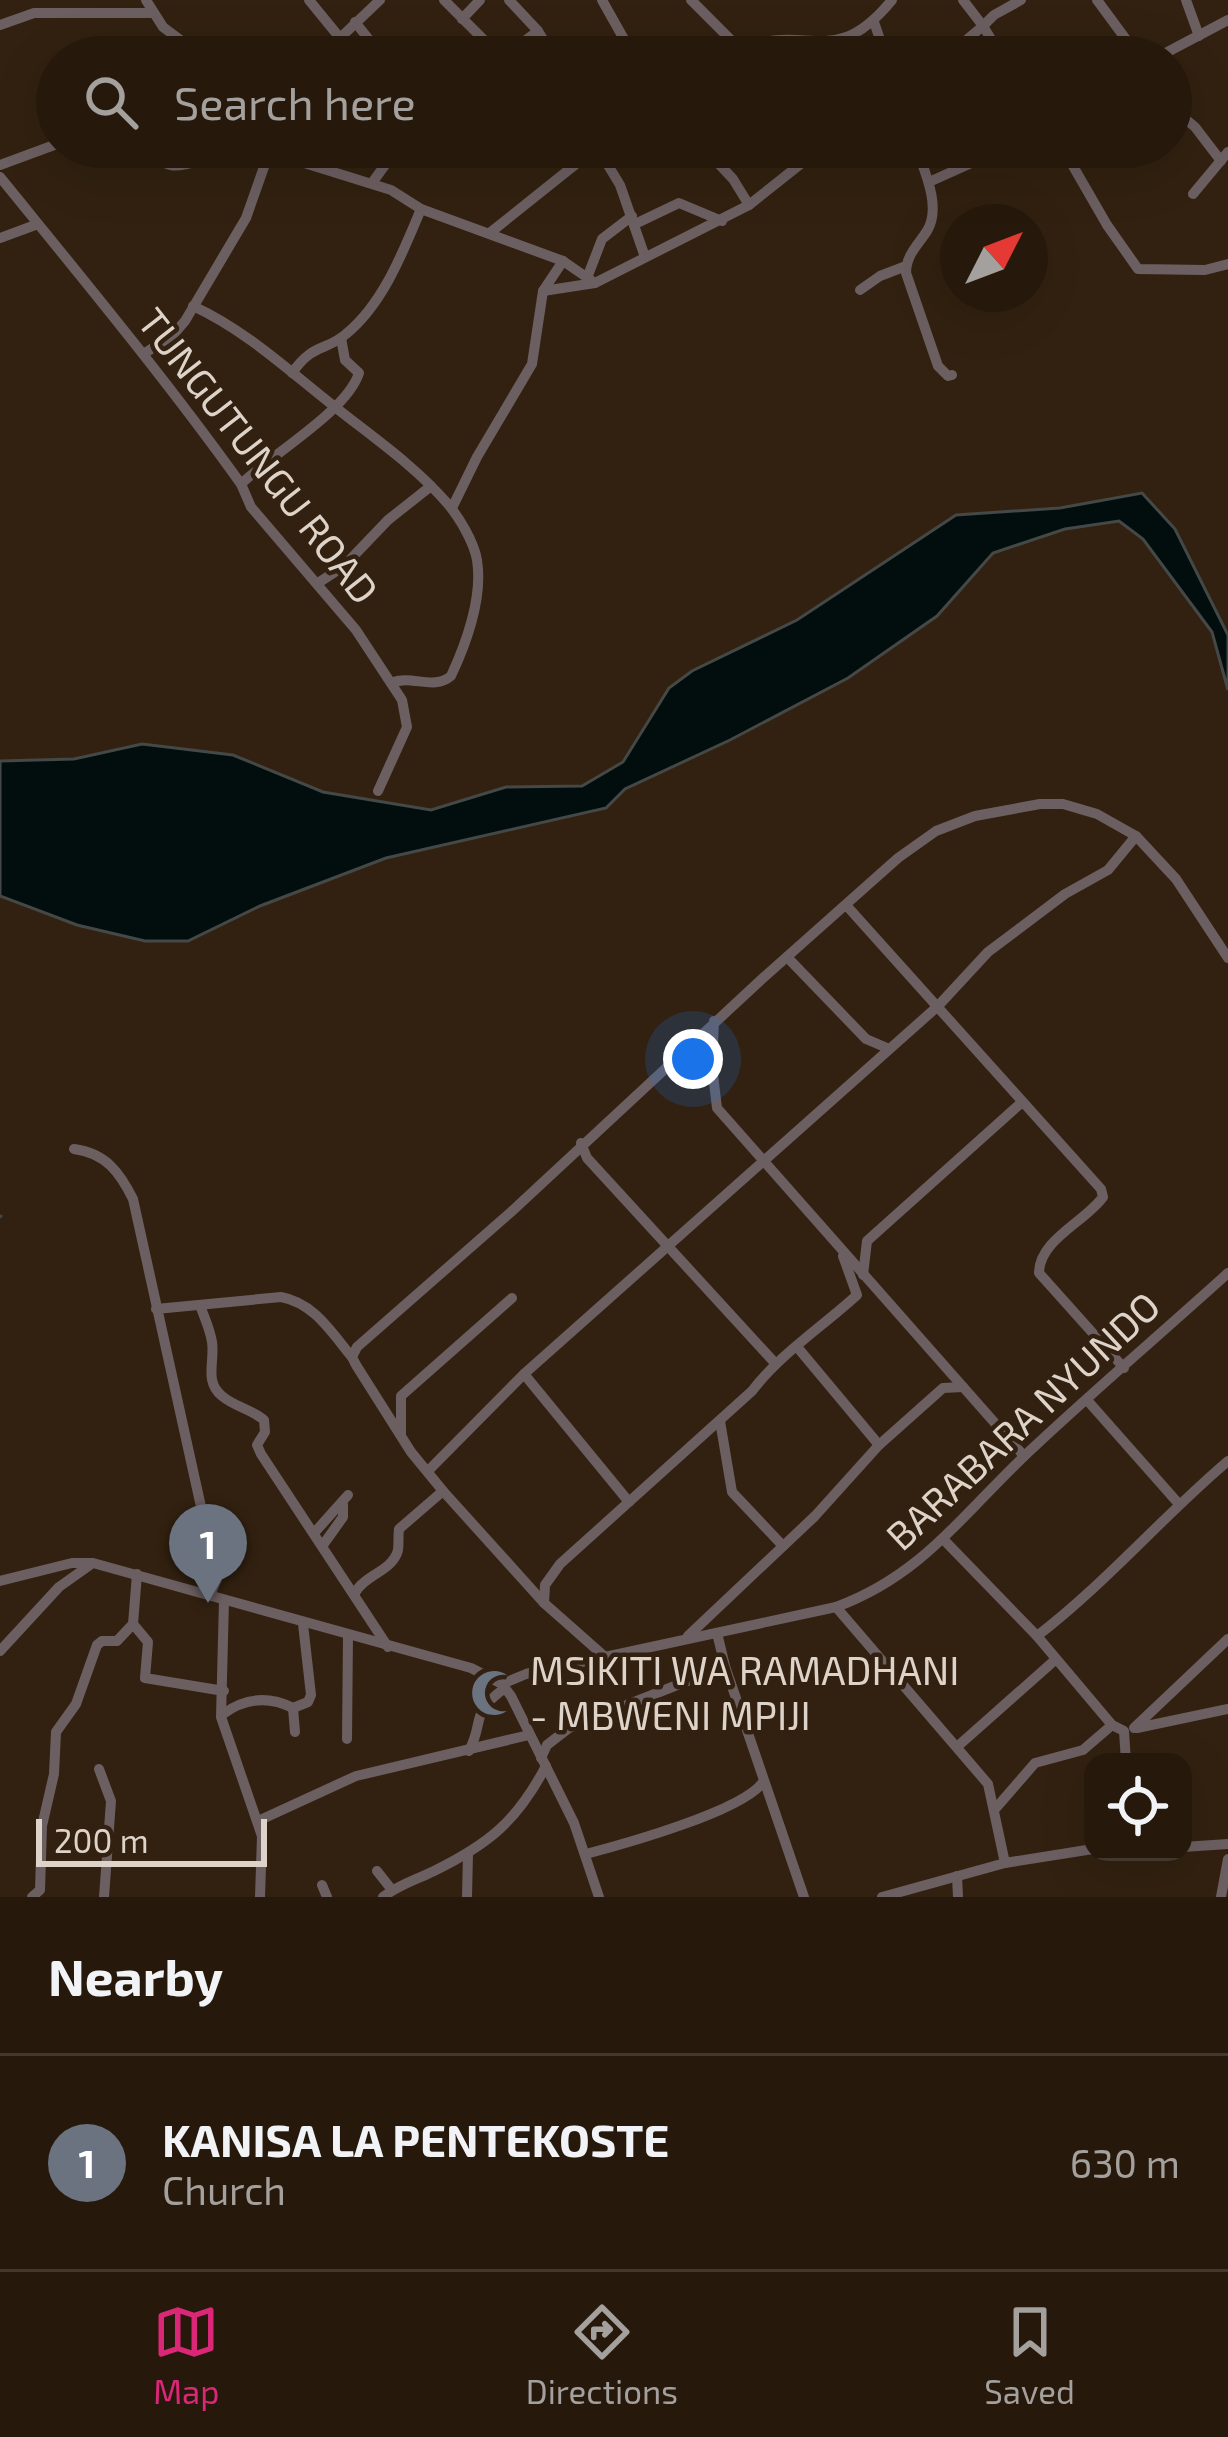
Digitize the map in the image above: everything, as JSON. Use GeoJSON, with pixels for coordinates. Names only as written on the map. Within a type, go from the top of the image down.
{"type":"FeatureCollection","features":[{"type":"Feature","properties":{"kind":"street"},"geometry":{"type":"LineString","coordinates":[[146,0],[152,13],[179,36]]}},
{"type":"Feature","properties":{"kind":"street"},"geometry":{"type":"LineString","coordinates":[[310,0],[338,36]]}},
{"type":"Feature","properties":{"kind":"street"},"geometry":{"type":"LineString","coordinates":[[342,36],[380,0]]}},
{"type":"Feature","properties":{"kind":"street"},"geometry":{"type":"LineString","coordinates":[[445,0],[479,36]]}},
{"type":"Feature","properties":{"kind":"street"},"geometry":{"type":"LineString","coordinates":[[462,19],[480,0]]}},
{"type":"Feature","properties":{"kind":"street"},"geometry":{"type":"LineString","coordinates":[[509,0],[541,36]]}},
{"type":"Feature","properties":{"kind":"street"},"geometry":{"type":"LineString","coordinates":[[602,0],[622,36]]}},
{"type":"Feature","properties":{"kind":"street"},"geometry":{"type":"LineString","coordinates":[[691,0],[727,36]]}},
{"type":"Feature","properties":{"kind":"street"},"geometry":{"type":"LineString","coordinates":[[847,36],[874,22],[892,0]]}},
{"type":"Feature","properties":{"kind":"street"},"geometry":{"type":"LineString","coordinates":[[963,0],[989,36]]}},
{"type":"Feature","properties":{"kind":"street"},"geometry":{"type":"LineString","coordinates":[[971,36],[994,15],[1021,0]]}},
{"type":"Feature","properties":{"kind":"street"},"geometry":{"type":"LineString","coordinates":[[1096,0],[1123,36]]}},
{"type":"Feature","properties":{"kind":"street"},"geometry":{"type":"LineString","coordinates":[[1186,0],[1199,36]]}},
{"type":"Feature","properties":{"kind":"street"},"geometry":{"type":"LineString","coordinates":[[0,25],[34,13],[152,13]]}},
{"type":"Feature","properties":{"kind":"street"},"geometry":{"type":"LineString","coordinates":[[1192,40],[1228,20]]}},
{"type":"Feature","properties":{"kind":"street"},"geometry":{"type":"LineString","coordinates":[[355,22],[366,36]]}},
{"type":"Feature","properties":{"kind":"street"},"geometry":{"type":"LineString","coordinates":[[874,22],[879,36]]}},
{"type":"Feature","properties":{"kind":"street"},"geometry":{"type":"LineString","coordinates":[[531,36],[538,31]]}},
{"type":"Feature","properties":{"kind":"street"},"geometry":{"type":"LineString","coordinates":[[1192,124],[1224,157],[1202,189],[1193,194]]}},
{"type":"Feature","properties":{"kind":"street"},"geometry":{"type":"LineString","coordinates":[[0,165],[36,152]]}},
{"type":"Feature","properties":{"kind":"street"},"geometry":{"type":"LineString","coordinates":[[145,353],[173,334],[193,306],[246,218],[263,168]]}},
{"type":"Feature","properties":{"kind":"street"},"geometry":{"type":"LineString","coordinates":[[322,168],[372,183],[421,209],[562,261],[591,280]]}},
{"type":"Feature","properties":{"kind":"street"},"geometry":{"type":"LineString","coordinates":[[372,183],[383,168]]}},
{"type":"Feature","properties":{"kind":"street"},"geometry":{"type":"LineString","coordinates":[[491,232],[571,168]]}},
{"type":"Feature","properties":{"kind":"street"},"geometry":{"type":"LineString","coordinates":[[609,168],[620,184],[646,257]]}},
{"type":"Feature","properties":{"kind":"street"},"geometry":{"type":"LineString","coordinates":[[723,168],[749,205]]}},
{"type":"Feature","properties":{"kind":"street"},"geometry":{"type":"LineString","coordinates":[[543,291],[591,280],[722,221],[796,168]]}},
{"type":"Feature","properties":{"kind":"street"},"geometry":{"type":"LineString","coordinates":[[860,290],[906,266],[932,218],[923,168]]}},
{"type":"Feature","properties":{"kind":"street"},"geometry":{"type":"LineString","coordinates":[[928,182],[960,168]]}},
{"type":"Feature","properties":{"kind":"street"},"geometry":{"type":"LineString","coordinates":[[1074,168],[1138,269],[1205,270],[1228,264]]}},
{"type":"Feature","properties":{"kind":"street","name":"TUNGUTUNGU ROAD"},"geometry":{"type":"LineString","coordinates":[[0,177],[99,303],[145,353],[241,484],[278,544],[318,583],[391,682],[402,700],[406,727],[378,791]]}},
{"type":"Feature","properties":{"kind":"street"},"geometry":{"type":"LineString","coordinates":[[591,280],[602,239],[633,220],[679,203],[722,221]]}},
{"type":"Feature","properties":{"kind":"street"},"geometry":{"type":"LineString","coordinates":[[292,373],[308,352],[341,338],[391,276],[421,209]]}},
{"type":"Feature","properties":{"kind":"street"},"geometry":{"type":"LineString","coordinates":[[0,238],[38,224]]}},
{"type":"Feature","properties":{"kind":"street"},"geometry":{"type":"LineString","coordinates":[[452,508],[532,364],[543,291],[562,261]]}},
{"type":"Feature","properties":{"kind":"street"},"geometry":{"type":"LineString","coordinates":[[906,266],[932,354],[944,374],[952,376]]}},
{"type":"Feature","properties":{"kind":"street"},"geometry":{"type":"LineString","coordinates":[[193,306],[241,331],[452,508],[476,556],[470,626],[446,681],[436,684],[406,678],[391,682]]}},
{"type":"Feature","properties":{"kind":"street"},"geometry":{"type":"LineString","coordinates":[[241,484],[335,407],[359,377],[345,360],[341,338]]}},
{"type":"Feature","properties":{"kind":"street"},"geometry":{"type":"LineString","coordinates":[[318,583],[344,566],[388,520],[431,486]]}},
{"type":"Feature","properties":{"kind":"street"},"geometry":{"type":"LineString","coordinates":[[352,1357],[375,1329],[511,1212],[714,1021],[925,837],[975,816],[1028,806],[1063,805],[1097,814],[1136,836],[1176,879],[1228,958]]}},
{"type":"Feature","properties":{"kind":"street"},"geometry":{"type":"LineString","coordinates":[[428,1471],[524,1374],[938,1006],[988,952],[1065,894],[1108,870],[1136,836]]}},
{"type":"Feature","properties":{"kind":"street"},"geometry":{"type":"LineString","coordinates":[[846,905],[1103,1194],[1095,1207],[1043,1252],[1039,1273],[1124,1368]]}},
{"type":"Feature","properties":{"kind":"street"},"geometry":{"type":"LineString","coordinates":[[787,957],[866,1040],[887,1048]]}},
{"type":"Feature","properties":{"kind":"street"},"geometry":{"type":"LineString","coordinates":[[714,1021],[717,1108],[1024,1456]]}},
{"type":"Feature","properties":{"kind":"street"},"geometry":{"type":"LineString","coordinates":[[863,1275],[867,1240],[1021,1102]]}},
{"type":"Feature","properties":{"kind":"street"},"geometry":{"type":"LineString","coordinates":[[581,1143],[587,1158],[668,1250],[774,1362]]}},
{"type":"Feature","properties":{"kind":"street"},"geometry":{"type":"LineString","coordinates":[[74,1149],[88,1150],[121,1174],[140,1222],[217,1579],[210,1595]]}},
{"type":"Feature","properties":{"kind":"street"},"geometry":{"type":"LineString","coordinates":[[544,1603],[549,1576],[752,1391],[774,1362],[798,1348],[857,1295],[842,1252]]}},
{"type":"Feature","properties":{"kind":"street","name":"BARABARA NYUNDO"},"geometry":{"type":"LineString","coordinates":[[504,1686],[526,1674],[836,1607],[872,1594],[944,1540],[1024,1456],[1228,1273]]}},
{"type":"Feature","properties":{"kind":"street"},"geometry":{"type":"LineString","coordinates":[[157,1309],[281,1297],[295,1299],[315,1313],[352,1357],[401,1438],[443,1491],[544,1603],[604,1657]]}},
{"type":"Feature","properties":{"kind":"street"},"geometry":{"type":"LineString","coordinates":[[401,1438],[401,1396],[512,1298]]}},
{"type":"Feature","properties":{"kind":"street"},"geometry":{"type":"LineString","coordinates":[[200,1305],[213,1347],[210,1372],[214,1387],[264,1420],[265,1432],[257,1445],[260,1454],[388,1647]]}},
{"type":"Feature","properties":{"kind":"street"},"geometry":{"type":"LineString","coordinates":[[798,1348],[879,1444]]}},
{"type":"Feature","properties":{"kind":"street"},"geometry":{"type":"LineString","coordinates":[[524,1374],[629,1502]]}},
{"type":"Feature","properties":{"kind":"street"},"geometry":{"type":"LineString","coordinates":[[686,1639],[815,1516],[879,1444],[943,1388],[965,1388]]}},
{"type":"Feature","properties":{"kind":"street"},"geometry":{"type":"LineString","coordinates":[[1087,1400],[1178,1503]]}},
{"type":"Feature","properties":{"kind":"street"},"geometry":{"type":"LineString","coordinates":[[720,1421],[732,1492],[783,1546]]}},
{"type":"Feature","properties":{"kind":"street"},"geometry":{"type":"LineString","coordinates":[[1037,1636],[1143,1544],[1178,1503],[1228,1461]]}},
{"type":"Feature","properties":{"kind":"street"},"geometry":{"type":"LineString","coordinates":[[355,1593],[364,1578],[392,1561],[399,1529],[443,1491]]}},
{"type":"Feature","properties":{"kind":"street"},"geometry":{"type":"LineString","coordinates":[[315,1532],[346,1500],[343,1517],[323,1545]]}},
{"type":"Feature","properties":{"kind":"street"},"geometry":{"type":"LineString","coordinates":[[944,1540],[1124,1728],[1125,1753]]}},
{"type":"Feature","properties":{"kind":"street"},"geometry":{"type":"LineString","coordinates":[[0,1581],[72,1563],[93,1563],[471,1668],[504,1686],[586,1854],[599,1897]]}},
{"type":"Feature","properties":{"kind":"street"},"geometry":{"type":"LineString","coordinates":[[0,1651],[59,1587],[93,1563]]}},
{"type":"Feature","properties":{"kind":"street"},"geometry":{"type":"LineString","coordinates":[[137,1574],[134,1624],[148,1642],[145,1678],[224,1691]]}},
{"type":"Feature","properties":{"kind":"street"},"geometry":{"type":"LineString","coordinates":[[224,1600],[221,1717],[258,1821],[264,1856],[260,1897]]}},
{"type":"Feature","properties":{"kind":"street"},"geometry":{"type":"LineString","coordinates":[[836,1607],[988,1784],[1005,1863]]}},
{"type":"Feature","properties":{"kind":"street"},"geometry":{"type":"LineString","coordinates":[[32,1897],[40,1890],[42,1826],[54,1774],[56,1732],[76,1704],[98,1645],[117,1641],[134,1624]]}},
{"type":"Feature","properties":{"kind":"street"},"geometry":{"type":"LineString","coordinates":[[221,1717],[237,1706],[266,1699],[292,1708],[308,1702],[303,1624]]}},
{"type":"Feature","properties":{"kind":"street"},"geometry":{"type":"LineString","coordinates":[[717,1633],[724,1666],[804,1897]]}},
{"type":"Feature","properties":{"kind":"street"},"geometry":{"type":"LineString","coordinates":[[347,1739],[348,1636]]}},
{"type":"Feature","properties":{"kind":"street"},"geometry":{"type":"LineString","coordinates":[[578,1664],[581,1638]]}},
{"type":"Feature","properties":{"kind":"street"},"geometry":{"type":"LineString","coordinates":[[996,1808],[1035,1763],[1083,1750],[1124,1728],[1228,1639]]}},
{"type":"Feature","properties":{"kind":"street"},"geometry":{"type":"LineString","coordinates":[[958,1745],[1055,1660]]}},
{"type":"Feature","properties":{"kind":"street"},"geometry":{"type":"LineString","coordinates":[[377,1870],[387,1893],[468,1854],[508,1824],[543,1762],[547,1745],[569,1728],[724,1666]]}},
{"type":"Feature","properties":{"kind":"street"},"geometry":{"type":"LineString","coordinates":[[469,1751],[478,1712],[504,1686]]}},
{"type":"Feature","properties":{"kind":"street"},"geometry":{"type":"LineString","coordinates":[[292,1708],[295,1732]]}},
{"type":"Feature","properties":{"kind":"street"},"geometry":{"type":"LineString","coordinates":[[1124,1728],[1228,1709]]}},
{"type":"Feature","properties":{"kind":"street"},"geometry":{"type":"LineString","coordinates":[[258,1821],[356,1776],[530,1735]]}},
{"type":"Feature","properties":{"kind":"street"},"geometry":{"type":"LineString","coordinates":[[99,1769],[111,1802],[104,1897]]}},
{"type":"Feature","properties":{"kind":"street"},"geometry":{"type":"LineString","coordinates":[[755,1794],[763,1782]]}},
{"type":"Feature","properties":{"kind":"street"},"geometry":{"type":"LineString","coordinates":[[586,1854],[755,1794],[769,1797]]}},
{"type":"Feature","properties":{"kind":"street"},"geometry":{"type":"LineString","coordinates":[[1192,1846],[1228,1844]]}},
{"type":"Feature","properties":{"kind":"street"},"geometry":{"type":"LineString","coordinates":[[882,1897],[1005,1863],[1084,1850]]}},
{"type":"Feature","properties":{"kind":"street"},"geometry":{"type":"LineString","coordinates":[[467,1897],[468,1854]]}},
{"type":"Feature","properties":{"kind":"street"},"geometry":{"type":"LineString","coordinates":[[1221,1897],[1228,1859]]}},
{"type":"Feature","properties":{"kind":"street"},"geometry":{"type":"LineString","coordinates":[[957,1876],[958,1897]]}},
{"type":"Feature","properties":{"kind":"shaded area"},"geometry":{"type":"Polygon","coordinates":[[[1142,493],[1175,529],[1228,635],[1228,690],[1212,632],[1143,539],[1119,521],[1065,529],[993,553],[937,616],[848,678],[625,789],[606,808],[386,858],[260,906],[188,941],[145,941],[77,925],[0,896],[0,761],[74,759],[142,744],[233,755],[323,792],[431,810],[506,787],[582,786],[623,762],[669,688],[692,671],[797,620],[956,515],[1060,508],[1142,493]]]}},
{"type":"Feature","properties":{"kind":"place","name":"KANISA LA PENTEKOSTE"},"geometry":{"type":"Point","coordinates":[208,1603]}},
{"type":"Feature","properties":{"kind":"place","name":"MSIKITI WA RAMADHANI - MBWENI MPIJI"},"geometry":{"type":"Point","coordinates":[494,1693]}}]}
